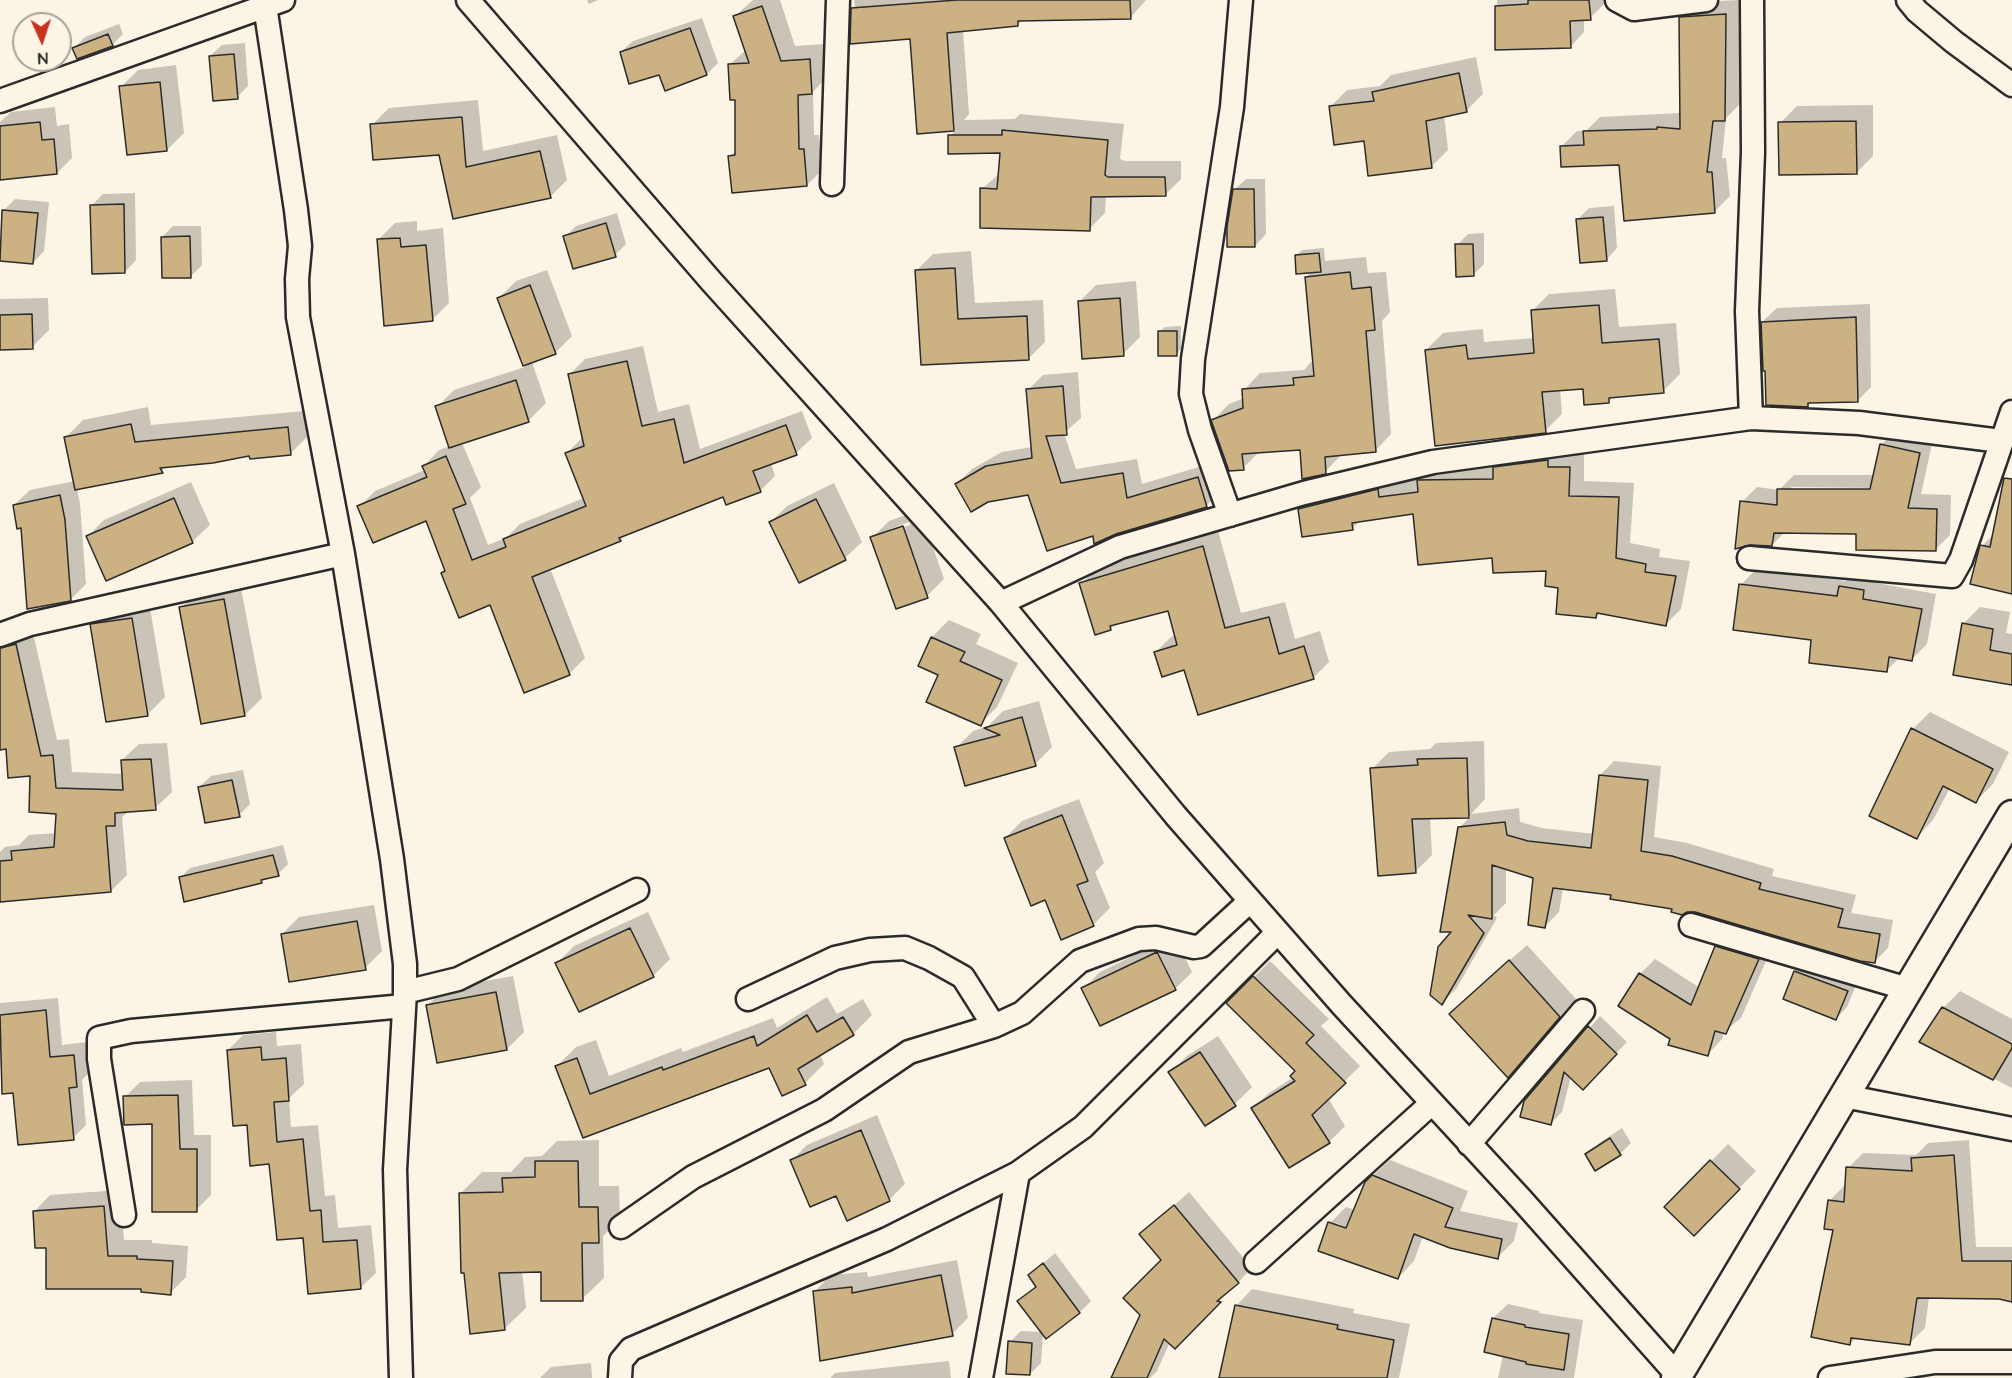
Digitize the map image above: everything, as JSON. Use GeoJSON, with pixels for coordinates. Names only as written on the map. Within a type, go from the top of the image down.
{"type":"FeatureCollection","features":[{"type":"Feature","properties":{"kind":"street"},"geometry":{"type":"LineString","coordinates":[[468,0],[711,281],[1001,603],[1176,816],[1250,901],[1677,1377],[2012,815]]}},
{"type":"Feature","properties":{"kind":"street"},"geometry":{"type":"LineString","coordinates":[[832,184],[838,0]]}},
{"type":"Feature","properties":{"kind":"street"},"geometry":{"type":"LineString","coordinates":[[1230,515],[1200,430],[1191,394],[1193,359],[1232,107],[1240,0]]}},
{"type":"Feature","properties":{"kind":"street"},"geometry":{"type":"LineString","coordinates":[[1617,0],[1634,9],[1706,0]]}},
{"type":"Feature","properties":{"kind":"street"},"geometry":{"type":"LineString","coordinates":[[1751,418],[1747,311],[1754,152],[1752,0]]}},
{"type":"Feature","properties":{"kind":"street"},"geometry":{"type":"LineString","coordinates":[[1908,0],[1954,42],[2012,85]]}},
{"type":"Feature","properties":{"kind":"street"},"geometry":{"type":"LineString","coordinates":[[0,101],[261,4],[297,210],[300,246],[297,317],[343,554],[392,859],[405,964],[395,1170],[401,1378]]}},
{"type":"Feature","properties":{"kind":"street"},"geometry":{"type":"LineString","coordinates":[[1749,558],[1952,576],[1961,560],[2012,412]]}},
{"type":"Feature","properties":{"kind":"street"},"geometry":{"type":"LineString","coordinates":[[1001,603],[1120,547],[1304,493],[1433,462],[1751,418],[1859,423],[2001,441]]}},
{"type":"Feature","properties":{"kind":"street"},"geometry":{"type":"LineString","coordinates":[[0,634],[41,622],[343,554]]}},
{"type":"Feature","properties":{"kind":"street"},"geometry":{"type":"LineString","coordinates":[[124,1215],[99,1059],[99,1038],[131,1031],[405,999],[458,979],[637,890]]}},
{"type":"Feature","properties":{"kind":"street"},"geometry":{"type":"LineString","coordinates":[[621,1227],[693,1177],[824,1110],[909,1052],[994,1026],[1022,1013],[1080,961],[1139,939],[1156,938],[1194,947],[1201,946],[1250,901]]}},
{"type":"Feature","properties":{"kind":"street"},"geometry":{"type":"LineString","coordinates":[[1692,925],[1908,989]]}},
{"type":"Feature","properties":{"kind":"street"},"geometry":{"type":"LineString","coordinates":[[620,1378],[621,1361],[631,1349],[887,1239],[1018,1173],[1083,1127],[1278,932]]}},
{"type":"Feature","properties":{"kind":"street"},"geometry":{"type":"LineString","coordinates":[[748,999],[835,958],[870,950],[905,948],[963,977],[994,1026]]}},
{"type":"Feature","properties":{"kind":"street"},"geometry":{"type":"LineString","coordinates":[[1469,1144],[1583,1011]]}},
{"type":"Feature","properties":{"kind":"street"},"geometry":{"type":"LineString","coordinates":[[1844,1096],[2012,1129]]}},
{"type":"Feature","properties":{"kind":"street"},"geometry":{"type":"LineString","coordinates":[[1256,1262],[1432,1103]]}},
{"type":"Feature","properties":{"kind":"street"},"geometry":{"type":"LineString","coordinates":[[981,1378],[1018,1173]]}},
{"type":"Feature","properties":{"kind":"street"},"geometry":{"type":"LineString","coordinates":[[1830,1378],[1935,1362],[2012,1362]]}},
{"type":"Feature","properties":{"kind":"building"},"geometry":{"type":"Polygon","coordinates":[[[957,0],[1130,0],[1131,19],[1018,21],[1018,26],[947,33],[954,131],[917,134],[910,39],[850,44],[851,8],[957,0]]]}},
{"type":"Feature","properties":{"kind":"building"},"geometry":{"type":"Polygon","coordinates":[[[1528,0],[1589,0],[1591,20],[1570,21],[1571,48],[1495,50],[1495,6],[1528,4],[1528,0]]]}},
{"type":"Feature","properties":{"kind":"building"},"geometry":{"type":"Polygon","coordinates":[[[762,6],[781,61],[810,59],[812,94],[798,95],[799,149],[804,149],[807,186],[732,193],[728,156],[735,155],[735,100],[730,100],[728,64],[749,63],[733,16],[762,6]]]}},
{"type":"Feature","properties":{"kind":"building"},"geometry":{"type":"Polygon","coordinates":[[[1726,14],[1725,121],[1713,121],[1707,172],[1712,172],[1715,213],[1624,221],[1619,165],[1561,167],[1560,146],[1584,145],[1583,131],[1657,129],[1657,127],[1680,129],[1679,17],[1726,14]]]}},
{"type":"Feature","properties":{"kind":"building"},"geometry":{"type":"Polygon","coordinates":[[[690,28],[707,75],[665,91],[659,75],[629,84],[620,52],[690,28]]]}},
{"type":"Feature","properties":{"kind":"building"},"geometry":{"type":"Polygon","coordinates":[[[108,34],[113,46],[77,59],[72,48],[108,34]]]}},
{"type":"Feature","properties":{"kind":"building"},"geometry":{"type":"Polygon","coordinates":[[[234,54],[238,99],[213,101],[209,56],[234,54]]]}},
{"type":"Feature","properties":{"kind":"building"},"geometry":{"type":"Polygon","coordinates":[[[1459,73],[1467,112],[1426,121],[1432,168],[1368,176],[1364,141],[1334,145],[1329,106],[1374,101],[1372,92],[1459,73]]]}},
{"type":"Feature","properties":{"kind":"building"},"geometry":{"type":"Polygon","coordinates":[[[160,82],[167,151],[127,155],[119,86],[160,82]]]}},
{"type":"Feature","properties":{"kind":"building"},"geometry":{"type":"Polygon","coordinates":[[[462,117],[466,167],[540,151],[551,198],[453,219],[439,155],[373,160],[370,124],[462,117]]]}},
{"type":"Feature","properties":{"kind":"building"},"geometry":{"type":"Polygon","coordinates":[[[1856,121],[1857,174],[1779,175],[1778,122],[1856,121]]]}},
{"type":"Feature","properties":{"kind":"building"},"geometry":{"type":"Polygon","coordinates":[[[40,122],[42,140],[54,139],[57,174],[0,180],[0,126],[40,122]]]}},
{"type":"Feature","properties":{"kind":"building"},"geometry":{"type":"Polygon","coordinates":[[[1002,130],[1108,140],[1105,175],[1108,177],[1165,177],[1166,196],[1091,197],[1090,231],[980,228],[980,188],[997,189],[1000,153],[948,154],[948,135],[1002,135],[1002,130]]]}},
{"type":"Feature","properties":{"kind":"building"},"geometry":{"type":"Polygon","coordinates":[[[1233,189],[1254,189],[1255,247],[1227,247],[1227,227],[1233,189]]]}},
{"type":"Feature","properties":{"kind":"building"},"geometry":{"type":"Polygon","coordinates":[[[124,204],[125,273],[92,274],[90,205],[124,204]]]}},
{"type":"Feature","properties":{"kind":"building"},"geometry":{"type":"Polygon","coordinates":[[[2,210],[38,213],[33,264],[0,261],[2,210]]]}},
{"type":"Feature","properties":{"kind":"building"},"geometry":{"type":"Polygon","coordinates":[[[1603,217],[1607,261],[1580,263],[1576,219],[1603,217]]]}},
{"type":"Feature","properties":{"kind":"building"},"geometry":{"type":"Polygon","coordinates":[[[606,223],[616,257],[573,269],[563,236],[606,223]]]}},
{"type":"Feature","properties":{"kind":"building"},"geometry":{"type":"Polygon","coordinates":[[[190,236],[191,278],[162,278],[161,237],[190,236]]]}},
{"type":"Feature","properties":{"kind":"building"},"geometry":{"type":"Polygon","coordinates":[[[400,238],[401,247],[426,245],[433,321],[384,326],[377,239],[400,238]]]}},
{"type":"Feature","properties":{"kind":"building"},"geometry":{"type":"Polygon","coordinates":[[[1455,244],[1473,244],[1474,276],[1456,277],[1455,244]]]}},
{"type":"Feature","properties":{"kind":"building"},"geometry":{"type":"Polygon","coordinates":[[[1319,253],[1321,272],[1296,274],[1295,255],[1319,253]]]}},
{"type":"Feature","properties":{"kind":"building"},"geometry":{"type":"Polygon","coordinates":[[[955,268],[958,319],[1027,316],[1029,360],[921,365],[915,270],[955,268]]]}},
{"type":"Feature","properties":{"kind":"building"},"geometry":{"type":"Polygon","coordinates":[[[1350,272],[1352,289],[1371,287],[1375,330],[1366,331],[1376,452],[1325,457],[1326,474],[1302,479],[1300,450],[1242,454],[1244,470],[1229,471],[1211,420],[1243,408],[1242,389],[1294,385],[1293,378],[1314,376],[1305,277],[1350,272]]]}},
{"type":"Feature","properties":{"kind":"building"},"geometry":{"type":"Polygon","coordinates":[[[530,285],[556,354],[523,366],[497,298],[530,285]]]}},
{"type":"Feature","properties":{"kind":"building"},"geometry":{"type":"Polygon","coordinates":[[[1120,298],[1124,356],[1082,359],[1078,301],[1120,298]]]}},
{"type":"Feature","properties":{"kind":"building"},"geometry":{"type":"Polygon","coordinates":[[[1599,305],[1602,343],[1659,339],[1664,393],[1609,398],[1609,403],[1584,405],[1583,389],[1542,392],[1546,433],[1435,446],[1425,350],[1466,345],[1468,359],[1534,353],[1531,310],[1599,305]]]}},
{"type":"Feature","properties":{"kind":"building"},"geometry":{"type":"Polygon","coordinates":[[[32,314],[33,349],[0,350],[0,315],[32,314]]]}},
{"type":"Feature","properties":{"kind":"building"},"geometry":{"type":"Polygon","coordinates":[[[1856,317],[1858,402],[1808,403],[1808,407],[1766,405],[1761,322],[1856,317]]]}},
{"type":"Feature","properties":{"kind":"building"},"geometry":{"type":"Polygon","coordinates":[[[1158,331],[1177,331],[1177,356],[1158,356],[1158,331]]]}},
{"type":"Feature","properties":{"kind":"building"},"geometry":{"type":"Polygon","coordinates":[[[627,361],[642,426],[674,419],[684,463],[786,425],[797,455],[753,471],[761,492],[726,505],[723,497],[619,538],[621,541],[532,577],[570,675],[524,693],[490,605],[459,618],[441,573],[445,571],[426,521],[373,543],[357,506],[427,477],[422,466],[446,456],[466,504],[453,509],[472,560],[506,547],[503,539],[586,506],[565,453],[584,446],[568,374],[627,361]]]}},
{"type":"Feature","properties":{"kind":"building"},"geometry":{"type":"Polygon","coordinates":[[[516,380],[529,422],[449,448],[435,406],[516,380]]]}},
{"type":"Feature","properties":{"kind":"building"},"geometry":{"type":"Polygon","coordinates":[[[1063,386],[1067,435],[1046,436],[1061,483],[1123,473],[1127,498],[1198,477],[1207,507],[1116,534],[1094,544],[1093,536],[1047,551],[1028,495],[988,502],[971,512],[955,484],[986,466],[1032,458],[1026,389],[1063,386]]]}},
{"type":"Feature","properties":{"kind":"building"},"geometry":{"type":"Polygon","coordinates":[[[131,424],[135,442],[288,427],[291,455],[250,459],[249,456],[213,463],[160,468],[163,473],[75,490],[64,437],[131,424]]]}},
{"type":"Feature","properties":{"kind":"building"},"geometry":{"type":"Polygon","coordinates":[[[1880,444],[1920,453],[1908,508],[1937,509],[1936,551],[1856,550],[1856,534],[1774,533],[1772,546],[1750,545],[1735,549],[1740,501],[1777,505],[1777,489],[1870,489],[1880,444]]]}},
{"type":"Feature","properties":{"kind":"building"},"geometry":{"type":"Polygon","coordinates":[[[1548,460],[1548,467],[1570,467],[1569,496],[1619,497],[1616,558],[1646,564],[1645,572],[1676,576],[1666,626],[1597,613],[1596,618],[1556,614],[1558,588],[1545,586],[1546,571],[1493,573],[1492,558],[1418,565],[1413,514],[1352,523],[1353,530],[1302,537],[1298,509],[1378,489],[1379,497],[1418,492],[1417,480],[1493,479],[1493,467],[1548,460]]]}},
{"type":"Feature","properties":{"kind":"building"},"geometry":{"type":"Polygon","coordinates":[[[2004,478],[2012,479],[2012,594],[1970,584],[1980,545],[1990,547],[2004,478]]]}},
{"type":"Feature","properties":{"kind":"building"},"geometry":{"type":"Polygon","coordinates":[[[60,495],[65,520],[71,601],[27,609],[21,528],[17,529],[13,505],[60,495]]]}},
{"type":"Feature","properties":{"kind":"building"},"geometry":{"type":"Polygon","coordinates":[[[174,498],[193,543],[106,581],[86,536],[174,498]]]}},
{"type":"Feature","properties":{"kind":"building"},"geometry":{"type":"Polygon","coordinates":[[[816,499],[846,560],[799,583],[769,522],[816,499]]]}},
{"type":"Feature","properties":{"kind":"building"},"geometry":{"type":"Polygon","coordinates":[[[903,526],[928,598],[896,609],[870,537],[903,526]]]}},
{"type":"Feature","properties":{"kind":"building"},"geometry":{"type":"Polygon","coordinates":[[[1203,546],[1225,628],[1269,617],[1279,654],[1304,646],[1314,679],[1198,715],[1184,670],[1162,677],[1154,652],[1177,645],[1168,611],[1110,626],[1111,630],[1095,635],[1079,583],[1203,546]]]}},
{"type":"Feature","properties":{"kind":"building"},"geometry":{"type":"Polygon","coordinates":[[[1739,584],[1837,596],[1839,586],[1864,590],[1863,599],[1922,609],[1912,661],[1889,657],[1887,672],[1809,663],[1811,640],[1733,630],[1739,584]]]}},
{"type":"Feature","properties":{"kind":"building"},"geometry":{"type":"Polygon","coordinates":[[[224,599],[245,716],[201,724],[179,607],[224,599]]]}},
{"type":"Feature","properties":{"kind":"building"},"geometry":{"type":"Polygon","coordinates":[[[132,618],[148,716],[106,722],[90,624],[132,618]]]}},
{"type":"Feature","properties":{"kind":"building"},"geometry":{"type":"Polygon","coordinates":[[[1962,623],[1993,629],[1990,650],[2012,654],[2012,685],[1953,675],[1962,623]]]}},
{"type":"Feature","properties":{"kind":"building"},"geometry":{"type":"Polygon","coordinates":[[[931,637],[965,652],[960,661],[1002,680],[981,726],[926,702],[938,675],[918,666],[931,637]]]}},
{"type":"Feature","properties":{"kind":"building"},"geometry":{"type":"Polygon","coordinates":[[[16,644],[41,756],[53,755],[56,788],[123,790],[121,760],[151,759],[156,810],[115,813],[115,826],[106,826],[111,892],[0,902],[0,861],[12,860],[11,851],[54,847],[56,814],[29,812],[30,776],[8,778],[6,749],[0,750],[0,648],[16,644]]]}},
{"type":"Feature","properties":{"kind":"building"},"geometry":{"type":"Polygon","coordinates":[[[1022,717],[1036,766],[965,786],[954,747],[1000,735],[984,728],[1022,717]]]}},
{"type":"Feature","properties":{"kind":"building"},"geometry":{"type":"Polygon","coordinates":[[[1911,728],[1993,769],[1976,803],[1943,786],[1917,839],[1869,816],[1911,728]]]}},
{"type":"Feature","properties":{"kind":"building"},"geometry":{"type":"Polygon","coordinates":[[[1467,758],[1469,818],[1412,819],[1416,873],[1378,876],[1370,768],[1418,765],[1417,759],[1467,758]]]}},
{"type":"Feature","properties":{"kind":"building"},"geometry":{"type":"Polygon","coordinates":[[[1599,775],[1648,780],[1641,851],[1672,856],[1761,883],[1759,889],[1843,909],[1838,927],[1880,934],[1875,963],[1860,961],[1695,912],[1682,915],[1671,912],[1672,909],[1610,899],[1611,895],[1553,888],[1545,928],[1528,925],[1533,878],[1492,865],[1492,919],[1468,915],[1484,933],[1442,1005],[1430,995],[1438,947],[1451,932],[1440,932],[1458,827],[1505,822],[1507,835],[1528,841],[1591,848],[1599,775]]]}},
{"type":"Feature","properties":{"kind":"building"},"geometry":{"type":"Polygon","coordinates":[[[232,780],[240,817],[205,823],[198,787],[232,780]]]}},
{"type":"Feature","properties":{"kind":"building"},"geometry":{"type":"Polygon","coordinates":[[[1062,815],[1088,881],[1077,885],[1094,926],[1061,940],[1045,900],[1031,906],[1004,838],[1062,815]]]}},
{"type":"Feature","properties":{"kind":"building"},"geometry":{"type":"Polygon","coordinates":[[[273,855],[279,876],[261,880],[262,883],[184,902],[179,877],[273,855]]]}},
{"type":"Feature","properties":{"kind":"building"},"geometry":{"type":"Polygon","coordinates":[[[357,921],[366,970],[289,982],[281,934],[357,921]]]}},
{"type":"Feature","properties":{"kind":"building"},"geometry":{"type":"Polygon","coordinates":[[[630,928],[654,977],[579,1012],[555,963],[630,928]]]}},
{"type":"Feature","properties":{"kind":"building"},"geometry":{"type":"Polygon","coordinates":[[[1715,946],[1759,959],[1726,1034],[1715,1031],[1708,1056],[1668,1045],[1670,1039],[1618,1006],[1639,973],[1691,1005],[1715,946]]]}},
{"type":"Feature","properties":{"kind":"building"},"geometry":{"type":"Polygon","coordinates":[[[1157,952],[1176,990],[1100,1026],[1081,988],[1157,952]]]}},
{"type":"Feature","properties":{"kind":"building"},"geometry":{"type":"Polygon","coordinates":[[[1509,960],[1560,1017],[1508,1078],[1449,1014],[1509,960]]]}},
{"type":"Feature","properties":{"kind":"building"},"geometry":{"type":"Polygon","coordinates":[[[1794,971],[1848,991],[1836,1020],[1783,999],[1794,971]]]}},
{"type":"Feature","properties":{"kind":"building"},"geometry":{"type":"Polygon","coordinates":[[[1253,976],[1314,1035],[1306,1043],[1346,1083],[1312,1115],[1330,1143],[1289,1168],[1251,1108],[1295,1081],[1290,1076],[1295,1071],[1226,1003],[1253,976]]]}},
{"type":"Feature","properties":{"kind":"building"},"geometry":{"type":"Polygon","coordinates":[[[496,992],[507,1050],[437,1063],[426,1005],[496,992]]]}},
{"type":"Feature","properties":{"kind":"building"},"geometry":{"type":"Polygon","coordinates":[[[1942,1007],[2012,1044],[2012,1048],[1993,1080],[1919,1042],[1942,1007]]]}},
{"type":"Feature","properties":{"kind":"building"},"geometry":{"type":"Polygon","coordinates":[[[46,1010],[50,1057],[74,1055],[77,1087],[69,1088],[74,1140],[18,1145],[13,1093],[2,1094],[0,1015],[46,1010]]]}},
{"type":"Feature","properties":{"kind":"building"},"geometry":{"type":"Polygon","coordinates":[[[807,1015],[817,1032],[843,1017],[854,1035],[798,1069],[806,1085],[782,1096],[769,1068],[583,1138],[555,1066],[577,1058],[590,1094],[754,1036],[757,1046],[807,1015]]]}},
{"type":"Feature","properties":{"kind":"building"},"geometry":{"type":"Polygon","coordinates":[[[1588,1026],[1617,1054],[1583,1090],[1564,1072],[1551,1125],[1520,1117],[1524,1101],[1588,1026]]]}},
{"type":"Feature","properties":{"kind":"building"},"geometry":{"type":"Polygon","coordinates":[[[261,1047],[262,1060],[286,1058],[289,1101],[274,1102],[277,1142],[303,1139],[310,1211],[321,1210],[323,1242],[357,1240],[361,1289],[308,1294],[303,1238],[277,1240],[269,1164],[250,1166],[247,1125],[233,1126],[227,1050],[261,1047]]]}},
{"type":"Feature","properties":{"kind":"building"},"geometry":{"type":"Polygon","coordinates":[[[1200,1052],[1236,1106],[1205,1126],[1168,1072],[1200,1052]]]}},
{"type":"Feature","properties":{"kind":"building"},"geometry":{"type":"Polygon","coordinates":[[[178,1095],[180,1149],[197,1149],[197,1212],[152,1212],[152,1124],[124,1125],[123,1096],[178,1095]]]}},
{"type":"Feature","properties":{"kind":"building"},"geometry":{"type":"Polygon","coordinates":[[[861,1130],[890,1201],[847,1221],[836,1196],[810,1207],[790,1160],[861,1130]]]}},
{"type":"Feature","properties":{"kind":"building"},"geometry":{"type":"Polygon","coordinates":[[[1610,1138],[1621,1155],[1595,1171],[1585,1154],[1610,1138]]]}},
{"type":"Feature","properties":{"kind":"building"},"geometry":{"type":"Polygon","coordinates":[[[1954,1155],[1962,1261],[2012,1261],[2012,1302],[1999,1299],[1917,1298],[1910,1345],[1851,1338],[1850,1345],[1811,1337],[1833,1230],[1824,1229],[1828,1200],[1844,1202],[1846,1167],[1912,1171],[1911,1158],[1954,1155]]]}},
{"type":"Feature","properties":{"kind":"building"},"geometry":{"type":"Polygon","coordinates":[[[1710,1160],[1740,1189],[1694,1236],[1664,1207],[1710,1160]]]}},
{"type":"Feature","properties":{"kind":"building"},"geometry":{"type":"Polygon","coordinates":[[[535,1161],[578,1161],[579,1207],[598,1207],[599,1243],[582,1243],[583,1301],[541,1301],[541,1272],[499,1273],[505,1330],[470,1334],[464,1273],[461,1273],[459,1193],[503,1192],[502,1178],[535,1177],[535,1161]]]}},
{"type":"Feature","properties":{"kind":"building"},"geometry":{"type":"Polygon","coordinates":[[[1372,1175],[1453,1208],[1445,1227],[1502,1239],[1498,1259],[1450,1248],[1414,1234],[1398,1279],[1318,1251],[1328,1222],[1346,1228],[1365,1182],[1372,1175]]]}},
{"type":"Feature","properties":{"kind":"building"},"geometry":{"type":"Polygon","coordinates":[[[1174,1205],[1239,1283],[1217,1301],[1221,1302],[1175,1349],[1164,1339],[1147,1378],[1111,1378],[1140,1315],[1123,1298],[1161,1260],[1139,1234],[1174,1205]]]}},
{"type":"Feature","properties":{"kind":"building"},"geometry":{"type":"Polygon","coordinates":[[[104,1206],[108,1256],[137,1256],[137,1259],[173,1261],[171,1295],[141,1292],[141,1289],[46,1289],[46,1248],[35,1248],[33,1211],[104,1206]]]}},
{"type":"Feature","properties":{"kind":"building"},"geometry":{"type":"Polygon","coordinates":[[[1043,1263],[1080,1313],[1046,1339],[1017,1301],[1036,1287],[1028,1275],[1043,1263]]]}},
{"type":"Feature","properties":{"kind":"building"},"geometry":{"type":"Polygon","coordinates":[[[941,1275],[953,1336],[820,1361],[813,1291],[852,1287],[852,1293],[941,1275]]]}},
{"type":"Feature","properties":{"kind":"building"},"geometry":{"type":"Polygon","coordinates":[[[1235,1305],[1338,1325],[1337,1329],[1394,1340],[1387,1378],[1219,1378],[1235,1305]]]}},
{"type":"Feature","properties":{"kind":"building"},"geometry":{"type":"Polygon","coordinates":[[[1492,1318],[1525,1325],[1525,1327],[1569,1334],[1564,1370],[1526,1364],[1526,1362],[1484,1352],[1492,1318]]]}},
{"type":"Feature","properties":{"kind":"building"},"geometry":{"type":"Polygon","coordinates":[[[1008,1341],[1032,1343],[1030,1375],[1006,1374],[1008,1341]]]}}]}
